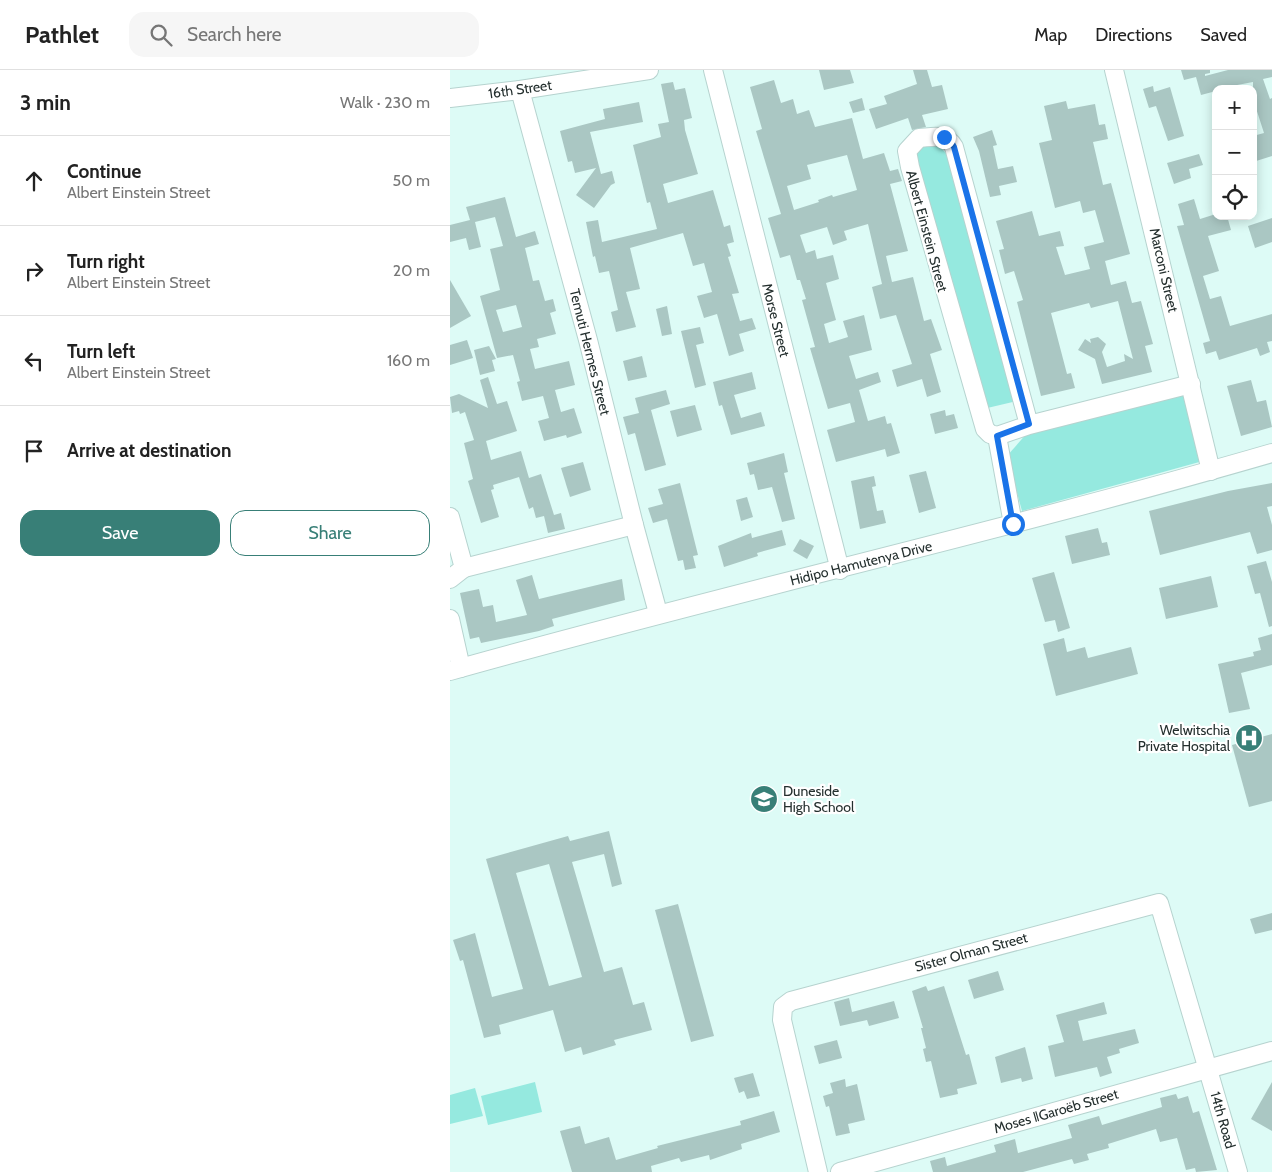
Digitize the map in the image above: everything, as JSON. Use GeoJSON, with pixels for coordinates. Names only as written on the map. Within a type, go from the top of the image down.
{"type":"FeatureCollection","features":[{"type":"Feature","properties":{"kind":"street","name":"16th Street"},"geometry":{"type":"LineString","coordinates":[[450,98],[520,90],[649,70]]}},
{"type":"Feature","properties":{"kind":"street","name":"Morse Street"},"geometry":{"type":"LineString","coordinates":[[713,70],[840,570]]}},
{"type":"Feature","properties":{"kind":"street","name":"Marconi Street"},"geometry":{"type":"LineString","coordinates":[[1114,70],[1211,470]]}},
{"type":"Feature","properties":{"kind":"street","name":"Temuti Hermes Street"},"geometry":{"type":"LineString","coordinates":[[520,90],[588,340],[658,614]]}},
{"type":"Feature","properties":{"kind":"street","name":"Albert Einstein Street"},"geometry":{"type":"LineString","coordinates":[[997,436],[990,434],[985,429],[950,316],[910,166],[907,151],[919,138],[944,137],[950,140],[954,147],[1029,424]]}},
{"type":"Feature","properties":{"kind":"street"},"geometry":{"type":"LineString","coordinates":[[1013,524],[997,436],[1029,424],[1191,384]]}},
{"type":"Feature","properties":{"kind":"street","name":"Hidipo Hamutenya Drive"},"geometry":{"type":"LineString","coordinates":[[456,670],[658,614],[840,570],[1272,453]]}},
{"type":"Feature","properties":{"kind":"street"},"geometry":{"type":"LineString","coordinates":[[450,517],[464,568]]}},
{"type":"Feature","properties":{"kind":"street"},"geometry":{"type":"LineString","coordinates":[[450,579],[464,568],[634,525]]}},
{"type":"Feature","properties":{"kind":"street"},"geometry":{"type":"LineString","coordinates":[[450,619],[456,670]]}},
{"type":"Feature","properties":{"kind":"street","name":"Sister Olman Street"},"geometry":{"type":"LineString","coordinates":[[818,1172],[782,1020],[783,1008],[791,1001],[1159,903],[1208,1067]]}},
{"type":"Feature","properties":{"kind":"street","name":"Moses ǁGaroëb Street"},"geometry":{"type":"LineString","coordinates":[[840,1172],[1208,1067],[1272,1051]]}},
{"type":"Feature","properties":{"kind":"street","name":"14th Road"},"geometry":{"type":"LineString","coordinates":[[1208,1067],[1238,1172]]}},
{"type":"Feature","properties":{"kind":"shaded area"},"geometry":{"type":"Polygon","coordinates":[[[938,145],[948,155],[1017,401],[983,409],[916,166],[916,153],[922,146],[938,145]]]}},
{"type":"Feature","properties":{"kind":"shaded area"},"geometry":{"type":"Polygon","coordinates":[[[1186,394],[1203,461],[1022,511],[1007,456],[1028,432],[1186,394]]]}},
{"type":"Feature","properties":{"kind":"shaded area"},"geometry":{"type":"Polygon","coordinates":[[[535,1082],[542,1112],[488,1125],[481,1096],[535,1082]]]}},
{"type":"Feature","properties":{"kind":"shaded area"},"geometry":{"type":"Polygon","coordinates":[[[475,1088],[483,1116],[450,1124],[450,1095],[475,1088]]]}},
{"type":"Feature","properties":{"kind":"building"},"geometry":{"type":"Polygon","coordinates":[[[819,70],[850,70],[854,83],[824,90],[819,70]]]}},
{"type":"Feature","properties":{"kind":"building"},"geometry":{"type":"Polygon","coordinates":[[[913,70],[927,70],[932,87],[942,85],[948,109],[922,115],[926,127],[912,130],[908,118],[876,129],[869,109],[887,104],[884,96],[917,84],[913,70]]]}},
{"type":"Feature","properties":{"kind":"building"},"geometry":{"type":"Polygon","coordinates":[[[1181,70],[1210,70],[1210,73],[1205,74],[1205,76],[1228,70],[1272,70],[1272,77],[1263,79],[1270,99],[1272,98],[1272,156],[1257,161],[1257,135],[1264,133],[1257,111],[1257,85],[1253,85],[1253,82],[1237,85],[1212,85],[1212,92],[1201,95],[1196,77],[1184,80],[1181,70]]]}},
{"type":"Feature","properties":{"kind":"building"},"geometry":{"type":"Polygon","coordinates":[[[774,80],[781,103],[793,99],[797,114],[809,110],[815,127],[852,118],[863,159],[884,153],[890,171],[898,169],[902,181],[890,184],[908,251],[886,256],[892,282],[913,277],[924,321],[931,319],[942,350],[930,354],[941,392],[927,397],[922,379],[897,387],[892,370],[912,364],[896,315],[880,319],[872,287],[882,284],[868,224],[844,231],[847,240],[833,245],[827,227],[800,235],[806,253],[815,250],[817,259],[833,255],[839,279],[826,283],[836,320],[824,324],[829,343],[848,337],[843,321],[864,315],[872,350],[849,356],[856,379],[878,372],[881,382],[859,390],[868,421],[885,416],[887,424],[891,423],[900,453],[887,457],[885,449],[836,462],[827,430],[855,422],[850,403],[828,409],[810,348],[815,347],[802,300],[806,299],[800,280],[797,280],[790,255],[780,258],[768,218],[781,214],[756,131],[762,129],[750,87],[774,80]],[[847,155],[807,165],[811,179],[787,186],[794,210],[819,202],[818,200],[832,195],[833,197],[857,190],[847,155]]]}},
{"type":"Feature","properties":{"kind":"building"},"geometry":{"type":"Polygon","coordinates":[[[673,82],[675,90],[685,88],[692,118],[684,120],[685,130],[698,174],[663,184],[668,203],[713,190],[724,227],[730,225],[734,242],[727,244],[731,256],[728,257],[739,293],[732,294],[740,321],[752,318],[756,329],[739,334],[744,351],[729,356],[717,314],[704,318],[697,296],[712,292],[704,263],[693,266],[683,233],[630,248],[640,289],[626,292],[636,327],[616,332],[611,312],[618,310],[609,271],[599,273],[595,256],[593,257],[586,222],[598,220],[602,242],[657,229],[650,202],[647,203],[633,145],[661,137],[658,124],[669,122],[661,84],[673,82]]]}},
{"type":"Feature","properties":{"kind":"building"},"geometry":{"type":"Polygon","coordinates":[[[1153,86],[1154,92],[1170,87],[1184,136],[1168,141],[1156,106],[1149,108],[1143,89],[1153,86]]]}},
{"type":"Feature","properties":{"kind":"building"},"geometry":{"type":"Polygon","coordinates":[[[862,98],[865,110],[853,113],[849,102],[862,98]]]}},
{"type":"Feature","properties":{"kind":"building"},"geometry":{"type":"Polygon","coordinates":[[[1066,101],[1068,109],[1095,104],[1099,125],[1105,124],[1108,139],[1093,142],[1103,185],[1111,183],[1130,254],[1105,261],[1111,285],[1126,281],[1132,303],[1141,301],[1153,344],[1145,346],[1152,372],[1102,384],[1095,359],[1078,350],[1085,339],[1091,343],[1090,339],[1098,337],[1106,344],[1102,352],[1107,367],[1125,361],[1124,354],[1133,359],[1118,301],[1091,308],[1089,303],[1051,313],[1067,374],[1071,373],[1075,388],[1041,396],[1017,302],[1023,300],[1014,271],[1005,274],[999,250],[1004,249],[996,221],[1032,211],[1039,236],[1060,231],[1064,246],[1056,247],[1065,275],[1090,269],[1084,247],[1104,242],[1095,210],[1083,213],[1080,201],[1055,208],[1039,143],[1052,140],[1044,106],[1066,101]]]}},
{"type":"Feature","properties":{"kind":"building"},"geometry":{"type":"Polygon","coordinates":[[[639,102],[643,122],[590,132],[601,174],[612,171],[615,183],[611,185],[594,208],[576,195],[596,168],[575,173],[572,161],[568,162],[560,131],[605,119],[603,109],[639,102]]]}},
{"type":"Feature","properties":{"kind":"building"},"geometry":{"type":"Polygon","coordinates":[[[992,130],[997,145],[993,146],[998,169],[1013,166],[1017,182],[999,186],[1001,195],[990,197],[979,151],[973,137],[992,130]]]}},
{"type":"Feature","properties":{"kind":"building"},"geometry":{"type":"Polygon","coordinates":[[[1199,154],[1203,165],[1189,169],[1191,178],[1174,184],[1167,163],[1199,154]]]}},
{"type":"Feature","properties":{"kind":"building"},"geometry":{"type":"Polygon","coordinates":[[[505,197],[516,237],[535,231],[539,244],[525,248],[533,281],[539,280],[545,301],[553,299],[556,311],[550,313],[556,334],[537,339],[539,347],[530,349],[535,369],[569,361],[575,385],[555,390],[561,412],[574,408],[582,433],[567,438],[566,435],[544,441],[538,421],[549,418],[543,396],[522,401],[517,382],[520,381],[513,355],[497,358],[480,296],[500,290],[490,249],[503,246],[495,217],[475,222],[481,247],[469,250],[466,238],[450,242],[450,225],[470,220],[466,207],[505,197]],[[516,305],[496,310],[503,332],[522,327],[516,305]]]}},
{"type":"Feature","properties":{"kind":"building"},"geometry":{"type":"Polygon","coordinates":[[[1194,199],[1200,219],[1212,215],[1212,220],[1228,220],[1231,230],[1208,236],[1219,271],[1203,276],[1210,299],[1221,296],[1230,326],[1272,314],[1272,341],[1267,342],[1270,352],[1260,356],[1257,348],[1219,360],[1216,351],[1206,354],[1203,343],[1210,341],[1177,226],[1184,225],[1178,204],[1194,199]]]}},
{"type":"Feature","properties":{"kind":"building"},"geometry":{"type":"Polygon","coordinates":[[[1272,218],[1272,242],[1255,248],[1248,226],[1272,218]]]}},
{"type":"Feature","properties":{"kind":"building"},"geometry":{"type":"Polygon","coordinates":[[[450,280],[471,316],[450,328],[450,280]]]}},
{"type":"Feature","properties":{"kind":"building"},"geometry":{"type":"Polygon","coordinates":[[[667,306],[672,334],[662,336],[656,309],[667,306]]]}},
{"type":"Feature","properties":{"kind":"building"},"geometry":{"type":"Polygon","coordinates":[[[700,327],[704,343],[696,345],[706,385],[695,388],[681,331],[700,327]]]}},
{"type":"Feature","properties":{"kind":"building"},"geometry":{"type":"Polygon","coordinates":[[[467,340],[473,358],[450,365],[450,345],[467,340]]]}},
{"type":"Feature","properties":{"kind":"building"},"geometry":{"type":"Polygon","coordinates":[[[489,346],[496,359],[492,360],[495,371],[480,375],[474,350],[489,346]]]}},
{"type":"Feature","properties":{"kind":"building"},"geometry":{"type":"Polygon","coordinates":[[[642,356],[647,377],[628,381],[623,361],[642,356]]]}},
{"type":"Feature","properties":{"kind":"building"},"geometry":{"type":"Polygon","coordinates":[[[752,372],[756,389],[734,395],[741,418],[761,412],[765,426],[731,435],[722,405],[719,406],[713,382],[752,372]]]}},
{"type":"Feature","properties":{"kind":"building"},"geometry":{"type":"Polygon","coordinates":[[[488,377],[497,404],[507,401],[517,431],[486,441],[491,460],[521,451],[529,478],[541,474],[554,515],[561,513],[565,529],[548,533],[544,516],[536,518],[533,507],[529,509],[519,477],[493,485],[494,489],[491,490],[499,517],[481,523],[468,481],[473,479],[464,443],[474,440],[465,412],[460,414],[459,411],[452,413],[450,397],[459,394],[488,408],[480,380],[488,377]]]}},
{"type":"Feature","properties":{"kind":"building"},"geometry":{"type":"Polygon","coordinates":[[[1251,380],[1257,402],[1266,400],[1272,427],[1241,436],[1227,386],[1251,380]]]}},
{"type":"Feature","properties":{"kind":"building"},"geometry":{"type":"Polygon","coordinates":[[[666,390],[670,404],[651,410],[666,465],[645,471],[635,433],[628,435],[623,417],[639,413],[635,398],[666,390]]]}},
{"type":"Feature","properties":{"kind":"building"},"geometry":{"type":"Polygon","coordinates":[[[695,405],[702,430],[677,437],[670,411],[695,405]]]}},
{"type":"Feature","properties":{"kind":"building"},"geometry":{"type":"Polygon","coordinates":[[[945,410],[946,416],[954,414],[958,428],[935,434],[930,414],[945,410]]]}},
{"type":"Feature","properties":{"kind":"building"},"geometry":{"type":"Polygon","coordinates":[[[784,453],[788,472],[784,473],[795,519],[782,522],[772,487],[758,490],[754,474],[750,475],[747,463],[784,453]]]}},
{"type":"Feature","properties":{"kind":"building"},"geometry":{"type":"Polygon","coordinates":[[[583,462],[591,490],[570,497],[561,468],[583,462]]]}},
{"type":"Feature","properties":{"kind":"building"},"geometry":{"type":"Polygon","coordinates":[[[926,471],[936,508],[919,513],[909,475],[926,471]]]}},
{"type":"Feature","properties":{"kind":"building"},"geometry":{"type":"Polygon","coordinates":[[[874,476],[876,486],[872,487],[877,511],[883,510],[886,523],[860,529],[851,481],[874,476]]]}},
{"type":"Feature","properties":{"kind":"building"},"geometry":{"type":"Polygon","coordinates":[[[680,483],[698,555],[693,556],[696,568],[685,570],[683,560],[678,561],[667,519],[653,523],[648,508],[663,504],[658,489],[680,483]]]}},
{"type":"Feature","properties":{"kind":"building"},"geometry":{"type":"Polygon","coordinates":[[[1272,483],[1272,506],[1267,507],[1272,525],[1272,550],[1257,554],[1250,532],[1160,555],[1149,511],[1228,491],[1272,483]]]}},
{"type":"Feature","properties":{"kind":"building"},"geometry":{"type":"Polygon","coordinates":[[[747,497],[753,517],[741,521],[736,500],[747,497]]]}},
{"type":"Feature","properties":{"kind":"building"},"geometry":{"type":"Polygon","coordinates":[[[1098,528],[1102,543],[1107,542],[1110,555],[1072,564],[1065,536],[1098,528]]]}},
{"type":"Feature","properties":{"kind":"building"},"geometry":{"type":"Polygon","coordinates":[[[782,530],[786,545],[757,553],[758,556],[724,567],[718,546],[751,533],[752,538],[782,530]]]}},
{"type":"Feature","properties":{"kind":"building"},"geometry":{"type":"Polygon","coordinates":[[[800,539],[814,546],[807,559],[793,551],[800,539]]]}},
{"type":"Feature","properties":{"kind":"building"},"geometry":{"type":"Polygon","coordinates":[[[1266,561],[1272,582],[1272,626],[1269,627],[1260,593],[1255,594],[1247,566],[1266,561]]]}},
{"type":"Feature","properties":{"kind":"building"},"geometry":{"type":"Polygon","coordinates":[[[1054,572],[1070,628],[1058,632],[1055,620],[1045,622],[1032,578],[1054,572]]]}},
{"type":"Feature","properties":{"kind":"building"},"geometry":{"type":"Polygon","coordinates":[[[532,575],[539,599],[622,579],[625,600],[552,619],[554,626],[539,631],[481,643],[479,637],[470,639],[460,593],[479,589],[483,607],[493,605],[496,622],[527,615],[516,580],[532,575]]]}},
{"type":"Feature","properties":{"kind":"building"},"geometry":{"type":"Polygon","coordinates":[[[1211,576],[1218,607],[1166,619],[1159,588],[1211,576]]]}},
{"type":"Feature","properties":{"kind":"building"},"geometry":{"type":"Polygon","coordinates":[[[1272,634],[1272,665],[1241,673],[1250,709],[1229,713],[1218,664],[1254,656],[1253,652],[1261,650],[1258,638],[1272,634]]]}},
{"type":"Feature","properties":{"kind":"building"},"geometry":{"type":"Polygon","coordinates":[[[1064,638],[1067,652],[1085,647],[1088,658],[1131,647],[1138,674],[1056,696],[1043,644],[1064,638]]]}},
{"type":"Feature","properties":{"kind":"building"},"geometry":{"type":"Polygon","coordinates":[[[1272,734],[1272,801],[1249,807],[1232,745],[1272,734]]]}},
{"type":"Feature","properties":{"kind":"building"},"geometry":{"type":"Polygon","coordinates":[[[609,831],[622,884],[612,887],[604,854],[572,862],[604,972],[622,967],[633,1005],[644,1002],[652,1030],[614,1040],[616,1045],[583,1055],[581,1047],[565,1052],[553,1010],[499,1025],[501,1034],[484,1038],[463,960],[460,961],[453,940],[475,933],[492,997],[523,989],[486,859],[568,836],[570,841],[609,831]],[[549,864],[516,873],[549,986],[582,977],[549,864]]]}},
{"type":"Feature","properties":{"kind":"building"},"geometry":{"type":"Polygon","coordinates":[[[678,904],[714,1036],[691,1042],[655,910],[678,904]]]}},
{"type":"Feature","properties":{"kind":"building"},"geometry":{"type":"Polygon","coordinates":[[[1272,913],[1272,930],[1255,934],[1250,919],[1272,913]]]}},
{"type":"Feature","properties":{"kind":"building"},"geometry":{"type":"Polygon","coordinates":[[[998,971],[1004,990],[974,999],[968,980],[998,971]]]}},
{"type":"Feature","properties":{"kind":"building"},"geometry":{"type":"Polygon","coordinates":[[[926,986],[928,991],[944,986],[966,1055],[969,1054],[977,1084],[957,1089],[958,1094],[940,1098],[931,1061],[926,1062],[923,1049],[926,1048],[921,1028],[923,1028],[912,991],[926,986]]]}},
{"type":"Feature","properties":{"kind":"building"},"geometry":{"type":"Polygon","coordinates":[[[849,998],[852,1012],[894,1001],[899,1018],[869,1026],[867,1020],[840,1026],[834,1002],[849,998]]]}},
{"type":"Feature","properties":{"kind":"building"},"geometry":{"type":"Polygon","coordinates":[[[1104,1002],[1107,1014],[1078,1021],[1083,1041],[1135,1029],[1139,1043],[1119,1049],[1120,1053],[1107,1057],[1112,1073],[1100,1077],[1097,1067],[1055,1077],[1048,1046],[1064,1042],[1056,1015],[1104,1002]]]}},
{"type":"Feature","properties":{"kind":"building"},"geometry":{"type":"Polygon","coordinates":[[[837,1040],[842,1058],[819,1064],[814,1046],[837,1040]]]}},
{"type":"Feature","properties":{"kind":"building"},"geometry":{"type":"Polygon","coordinates":[[[1025,1047],[1033,1079],[1022,1082],[1021,1078],[1001,1083],[995,1057],[1025,1047]]]}},
{"type":"Feature","properties":{"kind":"building"},"geometry":{"type":"Polygon","coordinates":[[[753,1073],[760,1096],[747,1099],[744,1091],[739,1093],[734,1078],[753,1073]]]}},
{"type":"Feature","properties":{"kind":"building"},"geometry":{"type":"Polygon","coordinates":[[[845,1079],[846,1087],[857,1084],[865,1120],[848,1124],[850,1133],[836,1136],[829,1106],[826,1107],[823,1096],[833,1093],[830,1083],[845,1079]]]}},
{"type":"Feature","properties":{"kind":"building"},"geometry":{"type":"Polygon","coordinates":[[[1272,1082],[1272,1131],[1251,1119],[1272,1082]]]}},
{"type":"Feature","properties":{"kind":"building"},"geometry":{"type":"Polygon","coordinates":[[[1176,1094],[1178,1099],[1188,1096],[1193,1113],[1199,1111],[1217,1170],[1196,1172],[1195,1168],[1186,1170],[1177,1138],[1160,1142],[1156,1129],[1108,1144],[1109,1148],[1087,1154],[1089,1160],[1074,1164],[1072,1159],[1023,1172],[933,1172],[930,1161],[945,1157],[947,1166],[996,1152],[994,1145],[1015,1139],[1018,1153],[1072,1138],[1068,1125],[1099,1116],[1102,1125],[1162,1107],[1160,1098],[1176,1094]]]}},
{"type":"Feature","properties":{"kind":"building"},"geometry":{"type":"Polygon","coordinates":[[[774,1111],[780,1132],[741,1144],[742,1149],[710,1160],[709,1155],[681,1162],[679,1158],[651,1166],[652,1172],[572,1172],[560,1131],[580,1126],[585,1144],[609,1137],[616,1160],[658,1148],[657,1146],[741,1125],[740,1121],[774,1111]]]}},
{"type":"Feature","properties":{"kind":"place","name":"Welwitschia Private Hospital"},"geometry":{"type":"Point","coordinates":[1249,738]}},
{"type":"Feature","properties":{"kind":"place","name":"Duneside High School"},"geometry":{"type":"Point","coordinates":[764,799]}},
{"type":"Feature","properties":{"kind":"route"},"geometry":{"type":"LineString","coordinates":[[944,137],[950,140],[954,147],[1029,424],[997,436],[1013,524]]}}]}
